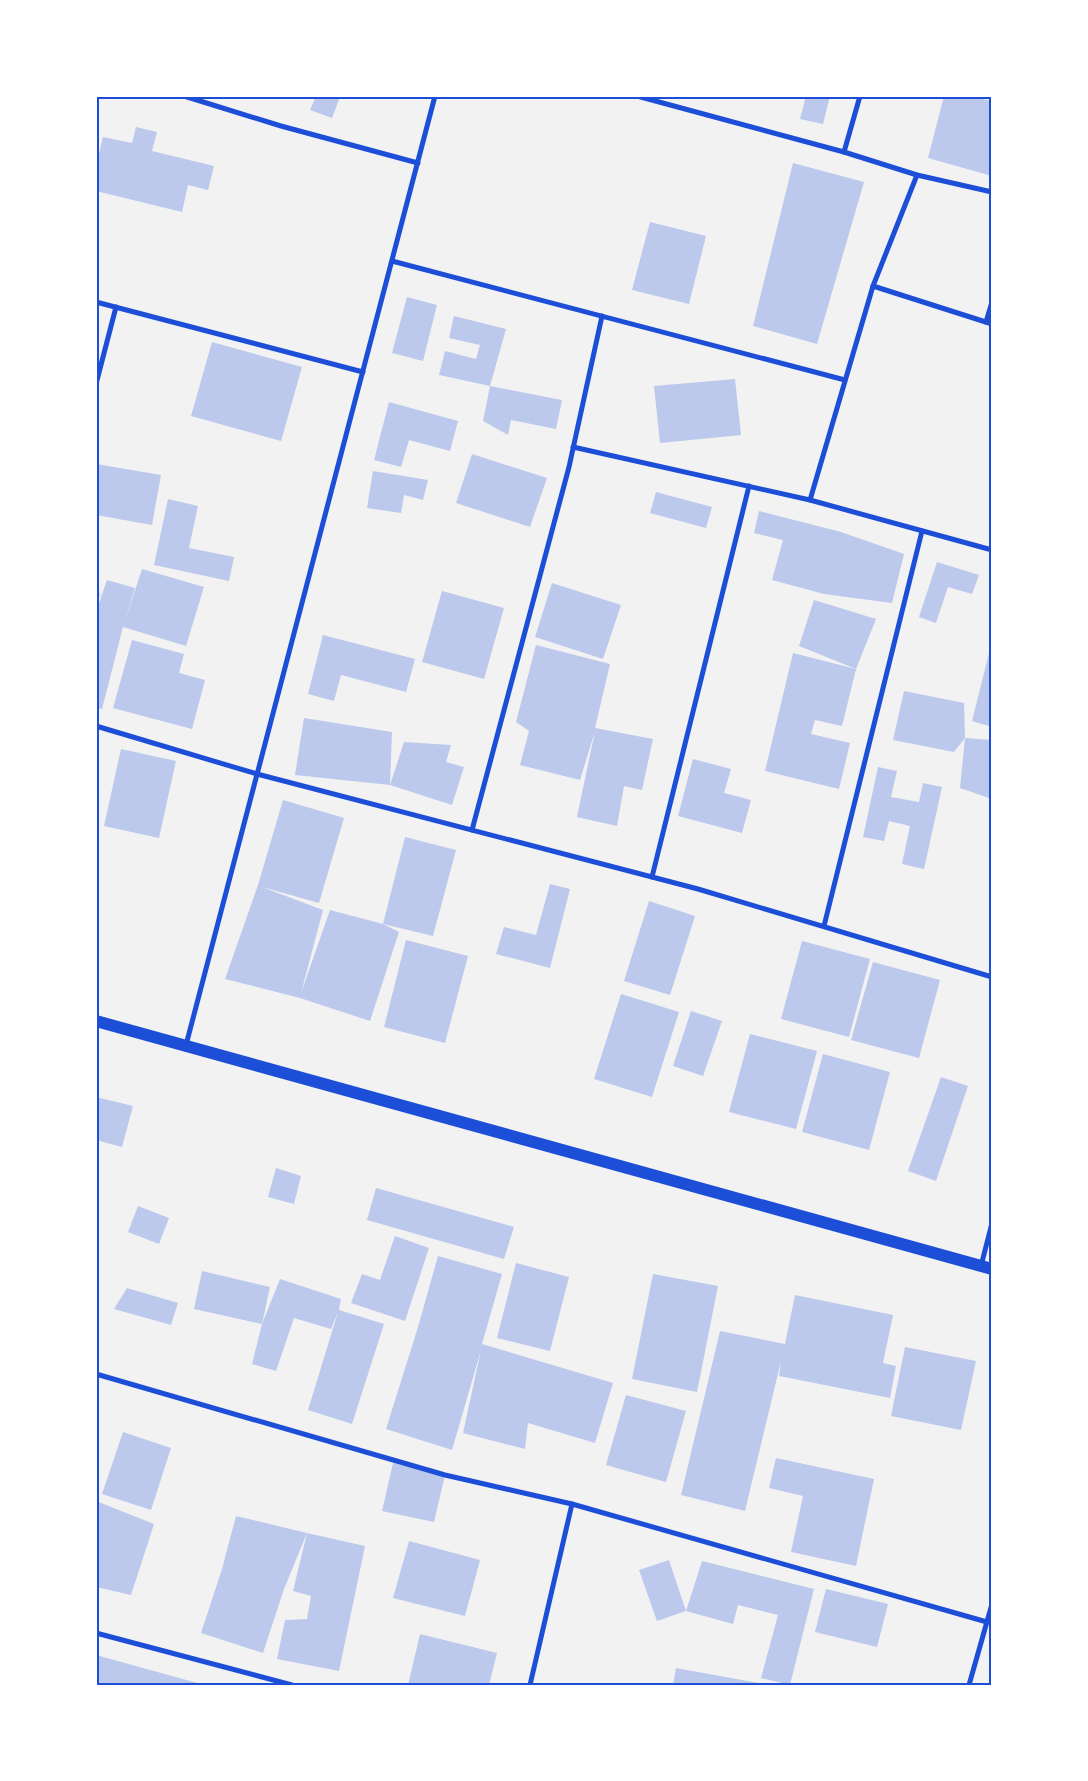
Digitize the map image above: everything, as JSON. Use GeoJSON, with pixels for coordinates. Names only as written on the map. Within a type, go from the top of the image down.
{"type":"FeatureCollection","features":[{"type":"Feature","properties":{"kind":"main road"},"geometry":{"type":"LineString","coordinates":[[96,1021],[986,1268]]}},
{"type":"Feature","properties":{"kind":"street"},"geometry":{"type":"LineString","coordinates":[[184,96],[281,126],[418,163]]}},
{"type":"Feature","properties":{"kind":"street"},"geometry":{"type":"LineString","coordinates":[[186,1046],[435,96]]}},
{"type":"Feature","properties":{"kind":"street"},"geometry":{"type":"LineString","coordinates":[[637,96],[656,99],[844,152],[917,175],[992,192]]}},
{"type":"Feature","properties":{"kind":"street"},"geometry":{"type":"LineString","coordinates":[[844,152],[860,96]]}},
{"type":"Feature","properties":{"kind":"street"},"geometry":{"type":"LineString","coordinates":[[810,500],[873,286],[917,175]]}},
{"type":"Feature","properties":{"kind":"street"},"geometry":{"type":"LineString","coordinates":[[392,261],[845,380]]}},
{"type":"Feature","properties":{"kind":"street"},"geometry":{"type":"LineString","coordinates":[[873,286],[989,323],[992,302]]}},
{"type":"Feature","properties":{"kind":"street"},"geometry":{"type":"LineString","coordinates":[[96,302],[363,372]]}},
{"type":"Feature","properties":{"kind":"street"},"geometry":{"type":"LineString","coordinates":[[96,384],[116,307]]}},
{"type":"Feature","properties":{"kind":"street"},"geometry":{"type":"LineString","coordinates":[[472,830],[573,447],[602,316]]}},
{"type":"Feature","properties":{"kind":"street"},"geometry":{"type":"LineString","coordinates":[[573,447],[810,500],[992,550]]}},
{"type":"Feature","properties":{"kind":"street"},"geometry":{"type":"LineString","coordinates":[[652,877],[749,486]]}},
{"type":"Feature","properties":{"kind":"street"},"geometry":{"type":"LineString","coordinates":[[824,926],[922,530]]}},
{"type":"Feature","properties":{"kind":"street"},"geometry":{"type":"LineString","coordinates":[[96,726],[257,774],[652,877],[824,926],[992,977]]}},
{"type":"Feature","properties":{"kind":"street"},"geometry":{"type":"LineString","coordinates":[[986,1268],[992,1223]]}},
{"type":"Feature","properties":{"kind":"street"},"geometry":{"type":"LineString","coordinates":[[96,1374],[445,1474],[572,1504],[987,1622]]}},
{"type":"Feature","properties":{"kind":"street"},"geometry":{"type":"LineString","coordinates":[[530,1685],[572,1504]]}},
{"type":"Feature","properties":{"kind":"street"},"geometry":{"type":"LineString","coordinates":[[969,1685],[992,1604]]}},
{"type":"Feature","properties":{"kind":"street"},"geometry":{"type":"LineString","coordinates":[[96,1633],[292,1685]]}},
{"type":"Feature","properties":{"kind":"building"},"geometry":{"type":"Polygon","coordinates":[[[316,96],[340,97],[332,118],[310,110],[316,96]]]}},
{"type":"Feature","properties":{"kind":"building"},"geometry":{"type":"Polygon","coordinates":[[[806,96],[830,96],[823,124],[800,119],[806,96]]]}},
{"type":"Feature","properties":{"kind":"building"},"geometry":{"type":"Polygon","coordinates":[[[944,96],[968,96],[992,101],[992,176],[928,158],[944,96]]]}},
{"type":"Feature","properties":{"kind":"building"},"geometry":{"type":"Polygon","coordinates":[[[136,127],[157,132],[152,151],[214,166],[208,190],[188,185],[182,212],[96,191],[96,166],[103,137],[132,143],[136,127]]]}},
{"type":"Feature","properties":{"kind":"building"},"geometry":{"type":"Polygon","coordinates":[[[793,163],[864,182],[817,344],[753,326],[793,163]]]}},
{"type":"Feature","properties":{"kind":"building"},"geometry":{"type":"Polygon","coordinates":[[[650,222],[706,236],[689,304],[632,290],[650,222]]]}},
{"type":"Feature","properties":{"kind":"building"},"geometry":{"type":"Polygon","coordinates":[[[407,297],[437,305],[423,361],[392,353],[407,297]]]}},
{"type":"Feature","properties":{"kind":"building"},"geometry":{"type":"Polygon","coordinates":[[[454,316],[506,329],[490,386],[439,375],[445,351],[476,359],[480,345],[449,338],[454,316]]]}},
{"type":"Feature","properties":{"kind":"building"},"geometry":{"type":"Polygon","coordinates":[[[212,342],[302,367],[281,441],[191,416],[212,342]]]}},
{"type":"Feature","properties":{"kind":"building"},"geometry":{"type":"Polygon","coordinates":[[[735,379],[741,435],[660,443],[654,386],[735,379]]]}},
{"type":"Feature","properties":{"kind":"building"},"geometry":{"type":"Polygon","coordinates":[[[490,386],[562,400],[556,429],[511,420],[508,435],[483,421],[490,386]]]}},
{"type":"Feature","properties":{"kind":"building"},"geometry":{"type":"Polygon","coordinates":[[[389,402],[458,421],[450,451],[409,440],[401,467],[374,460],[389,402]]]}},
{"type":"Feature","properties":{"kind":"building"},"geometry":{"type":"Polygon","coordinates":[[[472,454],[547,478],[530,527],[456,503],[472,454]]]}},
{"type":"Feature","properties":{"kind":"building"},"geometry":{"type":"Polygon","coordinates":[[[96,464],[161,475],[152,525],[96,515],[96,464]]]}},
{"type":"Feature","properties":{"kind":"building"},"geometry":{"type":"Polygon","coordinates":[[[373,471],[428,480],[423,500],[404,495],[401,513],[367,508],[373,471]]]}},
{"type":"Feature","properties":{"kind":"building"},"geometry":{"type":"Polygon","coordinates":[[[656,492],[712,507],[706,528],[650,513],[656,492]]]}},
{"type":"Feature","properties":{"kind":"building"},"geometry":{"type":"Polygon","coordinates":[[[168,499],[198,506],[189,548],[234,557],[229,581],[154,565],[168,499]]]}},
{"type":"Feature","properties":{"kind":"building"},"geometry":{"type":"Polygon","coordinates":[[[759,511],[841,532],[904,554],[892,603],[824,594],[772,580],[783,540],[754,533],[759,511]]]}},
{"type":"Feature","properties":{"kind":"building"},"geometry":{"type":"Polygon","coordinates":[[[937,562],[979,575],[972,594],[948,587],[936,623],[919,617],[937,562]]]}},
{"type":"Feature","properties":{"kind":"building"},"geometry":{"type":"Polygon","coordinates":[[[142,569],[204,587],[186,646],[123,627],[142,569]]]}},
{"type":"Feature","properties":{"kind":"building"},"geometry":{"type":"Polygon","coordinates":[[[107,580],[135,588],[102,709],[96,708],[96,612],[107,580]]]}},
{"type":"Feature","properties":{"kind":"building"},"geometry":{"type":"Polygon","coordinates":[[[552,583],[621,605],[603,659],[535,637],[552,583]]]}},
{"type":"Feature","properties":{"kind":"building"},"geometry":{"type":"Polygon","coordinates":[[[442,591],[504,608],[484,679],[422,662],[442,591]]]}},
{"type":"Feature","properties":{"kind":"building"},"geometry":{"type":"Polygon","coordinates":[[[96,593],[100,593],[97,610],[96,610],[96,593]]]}},
{"type":"Feature","properties":{"kind":"building"},"geometry":{"type":"Polygon","coordinates":[[[814,600],[876,619],[856,669],[799,646],[814,600]]]}},
{"type":"Feature","properties":{"kind":"building"},"geometry":{"type":"Polygon","coordinates":[[[323,635],[415,659],[406,692],[341,675],[334,701],[308,694],[323,635]]]}},
{"type":"Feature","properties":{"kind":"building"},"geometry":{"type":"Polygon","coordinates":[[[132,640],[184,654],[179,673],[205,680],[192,729],[113,708],[132,640]]]}},
{"type":"Feature","properties":{"kind":"building"},"geometry":{"type":"Polygon","coordinates":[[[536,645],[610,664],[595,728],[653,739],[642,790],[624,786],[617,826],[577,817],[595,731],[580,780],[520,765],[529,731],[516,722],[536,645]]]}},
{"type":"Feature","properties":{"kind":"building"},"geometry":{"type":"Polygon","coordinates":[[[793,653],[856,669],[842,726],[815,720],[811,734],[850,743],[839,789],[765,771],[793,653]]]}},
{"type":"Feature","properties":{"kind":"building"},"geometry":{"type":"Polygon","coordinates":[[[989,653],[992,653],[992,727],[972,721],[989,653]]]}},
{"type":"Feature","properties":{"kind":"building"},"geometry":{"type":"Polygon","coordinates":[[[904,691],[964,703],[965,738],[954,752],[893,740],[904,691]]]}},
{"type":"Feature","properties":{"kind":"building"},"geometry":{"type":"Polygon","coordinates":[[[304,718],[392,732],[390,785],[295,775],[304,718]]]}},
{"type":"Feature","properties":{"kind":"building"},"geometry":{"type":"Polygon","coordinates":[[[965,738],[992,740],[992,799],[960,788],[965,738]]]}},
{"type":"Feature","properties":{"kind":"building"},"geometry":{"type":"Polygon","coordinates":[[[404,742],[451,745],[446,762],[464,767],[452,805],[390,785],[404,742]]]}},
{"type":"Feature","properties":{"kind":"building"},"geometry":{"type":"Polygon","coordinates":[[[121,749],[176,761],[159,838],[104,826],[121,749]]]}},
{"type":"Feature","properties":{"kind":"building"},"geometry":{"type":"Polygon","coordinates":[[[693,759],[731,769],[724,793],[751,800],[742,833],[678,816],[693,759]]]}},
{"type":"Feature","properties":{"kind":"building"},"geometry":{"type":"Polygon","coordinates":[[[878,767],[897,771],[891,797],[919,802],[923,783],[942,787],[924,869],[902,864],[910,826],[889,821],[884,841],[863,837],[878,767]]]}},
{"type":"Feature","properties":{"kind":"building"},"geometry":{"type":"Polygon","coordinates":[[[283,800],[344,818],[319,903],[262,887],[323,910],[301,993],[330,910],[383,924],[399,932],[370,1021],[300,998],[225,979],[258,885],[283,800]]]}},
{"type":"Feature","properties":{"kind":"building"},"geometry":{"type":"Polygon","coordinates":[[[405,837],[456,850],[433,936],[383,924],[405,837]]]}},
{"type":"Feature","properties":{"kind":"building"},"geometry":{"type":"Polygon","coordinates":[[[550,884],[570,889],[550,968],[496,954],[504,927],[536,935],[550,884]]]}},
{"type":"Feature","properties":{"kind":"building"},"geometry":{"type":"Polygon","coordinates":[[[649,901],[695,916],[670,995],[624,981],[649,901]]]}},
{"type":"Feature","properties":{"kind":"building"},"geometry":{"type":"Polygon","coordinates":[[[406,940],[468,956],[445,1043],[384,1027],[406,940]]]}},
{"type":"Feature","properties":{"kind":"building"},"geometry":{"type":"Polygon","coordinates":[[[802,941],[870,959],[849,1037],[781,1019],[802,941]]]}},
{"type":"Feature","properties":{"kind":"building"},"geometry":{"type":"Polygon","coordinates":[[[873,962],[940,980],[919,1058],[851,1040],[873,962]]]}},
{"type":"Feature","properties":{"kind":"building"},"geometry":{"type":"Polygon","coordinates":[[[621,994],[679,1012],[652,1097],[594,1079],[621,994]]]}},
{"type":"Feature","properties":{"kind":"building"},"geometry":{"type":"Polygon","coordinates":[[[691,1011],[722,1021],[703,1076],[673,1066],[691,1011]]]}},
{"type":"Feature","properties":{"kind":"building"},"geometry":{"type":"Polygon","coordinates":[[[750,1034],[817,1051],[796,1129],[729,1112],[750,1034]]]}},
{"type":"Feature","properties":{"kind":"building"},"geometry":{"type":"Polygon","coordinates":[[[823,1054],[890,1072],[869,1150],[802,1132],[823,1054]]]}},
{"type":"Feature","properties":{"kind":"building"},"geometry":{"type":"Polygon","coordinates":[[[941,1077],[968,1086],[936,1181],[908,1171],[941,1077]]]}},
{"type":"Feature","properties":{"kind":"building"},"geometry":{"type":"Polygon","coordinates":[[[96,1097],[133,1106],[122,1147],[96,1140],[96,1097]]]}},
{"type":"Feature","properties":{"kind":"building"},"geometry":{"type":"Polygon","coordinates":[[[276,1168],[301,1176],[294,1204],[268,1197],[276,1168]]]}},
{"type":"Feature","properties":{"kind":"building"},"geometry":{"type":"Polygon","coordinates":[[[376,1188],[514,1227],[504,1259],[367,1220],[376,1188]]]}},
{"type":"Feature","properties":{"kind":"building"},"geometry":{"type":"Polygon","coordinates":[[[138,1206],[169,1218],[159,1244],[128,1232],[138,1206]]]}},
{"type":"Feature","properties":{"kind":"building"},"geometry":{"type":"Polygon","coordinates":[[[395,1236],[429,1248],[405,1321],[351,1303],[362,1274],[380,1280],[395,1236]]]}},
{"type":"Feature","properties":{"kind":"building"},"geometry":{"type":"Polygon","coordinates":[[[438,1256],[502,1274],[482,1344],[613,1383],[595,1443],[528,1423],[525,1449],[463,1433],[481,1350],[452,1450],[386,1429],[438,1256]]]}},
{"type":"Feature","properties":{"kind":"building"},"geometry":{"type":"Polygon","coordinates":[[[516,1263],[569,1277],[550,1351],[497,1338],[516,1263]]]}},
{"type":"Feature","properties":{"kind":"building"},"geometry":{"type":"Polygon","coordinates":[[[202,1271],[270,1287],[262,1324],[194,1309],[202,1271]]]}},
{"type":"Feature","properties":{"kind":"building"},"geometry":{"type":"Polygon","coordinates":[[[653,1274],[718,1286],[697,1392],[632,1379],[653,1274]]]}},
{"type":"Feature","properties":{"kind":"building"},"geometry":{"type":"Polygon","coordinates":[[[280,1279],[341,1299],[339,1310],[384,1324],[352,1424],[308,1410],[338,1312],[331,1329],[294,1318],[276,1371],[252,1364],[262,1324],[280,1279]]]}},
{"type":"Feature","properties":{"kind":"building"},"geometry":{"type":"Polygon","coordinates":[[[127,1288],[178,1303],[171,1325],[114,1309],[127,1288]]]}},
{"type":"Feature","properties":{"kind":"building"},"geometry":{"type":"Polygon","coordinates":[[[795,1295],[893,1315],[883,1363],[896,1366],[890,1398],[779,1376],[781,1361],[745,1511],[681,1495],[720,1331],[785,1344],[795,1295]]]}},
{"type":"Feature","properties":{"kind":"building"},"geometry":{"type":"Polygon","coordinates":[[[905,1347],[976,1361],[961,1430],[891,1416],[905,1347]]]}},
{"type":"Feature","properties":{"kind":"building"},"geometry":{"type":"Polygon","coordinates":[[[626,1395],[686,1411],[666,1482],[606,1465],[626,1395]]]}},
{"type":"Feature","properties":{"kind":"building"},"geometry":{"type":"Polygon","coordinates":[[[123,1432],[171,1448],[151,1510],[102,1494],[123,1432]]]}},
{"type":"Feature","properties":{"kind":"building"},"geometry":{"type":"Polygon","coordinates":[[[776,1458],[874,1479],[856,1566],[791,1552],[803,1496],[769,1488],[776,1458]]]}},
{"type":"Feature","properties":{"kind":"building"},"geometry":{"type":"Polygon","coordinates":[[[393,1463],[445,1475],[434,1522],[382,1511],[393,1463]]]}},
{"type":"Feature","properties":{"kind":"building"},"geometry":{"type":"Polygon","coordinates":[[[96,1501],[154,1524],[131,1595],[96,1587],[96,1501]]]}},
{"type":"Feature","properties":{"kind":"building"},"geometry":{"type":"Polygon","coordinates":[[[236,1516],[307,1533],[284,1589],[263,1653],[201,1633],[222,1569],[236,1516]]]}},
{"type":"Feature","properties":{"kind":"building"},"geometry":{"type":"Polygon","coordinates":[[[307,1533],[365,1546],[339,1671],[277,1659],[285,1620],[307,1619],[311,1596],[293,1591],[307,1533]]]}},
{"type":"Feature","properties":{"kind":"building"},"geometry":{"type":"Polygon","coordinates":[[[409,1541],[480,1560],[465,1616],[393,1598],[409,1541]]]}},
{"type":"Feature","properties":{"kind":"building"},"geometry":{"type":"Polygon","coordinates":[[[669,1560],[686,1611],[657,1621],[639,1570],[669,1560]]]}},
{"type":"Feature","properties":{"kind":"building"},"geometry":{"type":"Polygon","coordinates":[[[702,1561],[814,1589],[790,1685],[761,1678],[778,1615],[738,1605],[733,1624],[686,1611],[702,1561]]]}},
{"type":"Feature","properties":{"kind":"building"},"geometry":{"type":"Polygon","coordinates":[[[826,1589],[888,1604],[877,1647],[815,1632],[826,1589]]]}},
{"type":"Feature","properties":{"kind":"building"},"geometry":{"type":"Polygon","coordinates":[[[420,1634],[497,1653],[489,1685],[408,1685],[420,1634]]]}},
{"type":"Feature","properties":{"kind":"building"},"geometry":{"type":"Polygon","coordinates":[[[96,1655],[201,1684],[201,1685],[96,1685],[96,1655]]]}},
{"type":"Feature","properties":{"kind":"building"},"geometry":{"type":"Polygon","coordinates":[[[676,1668],[764,1684],[764,1685],[673,1685],[676,1668]]]}}]}
